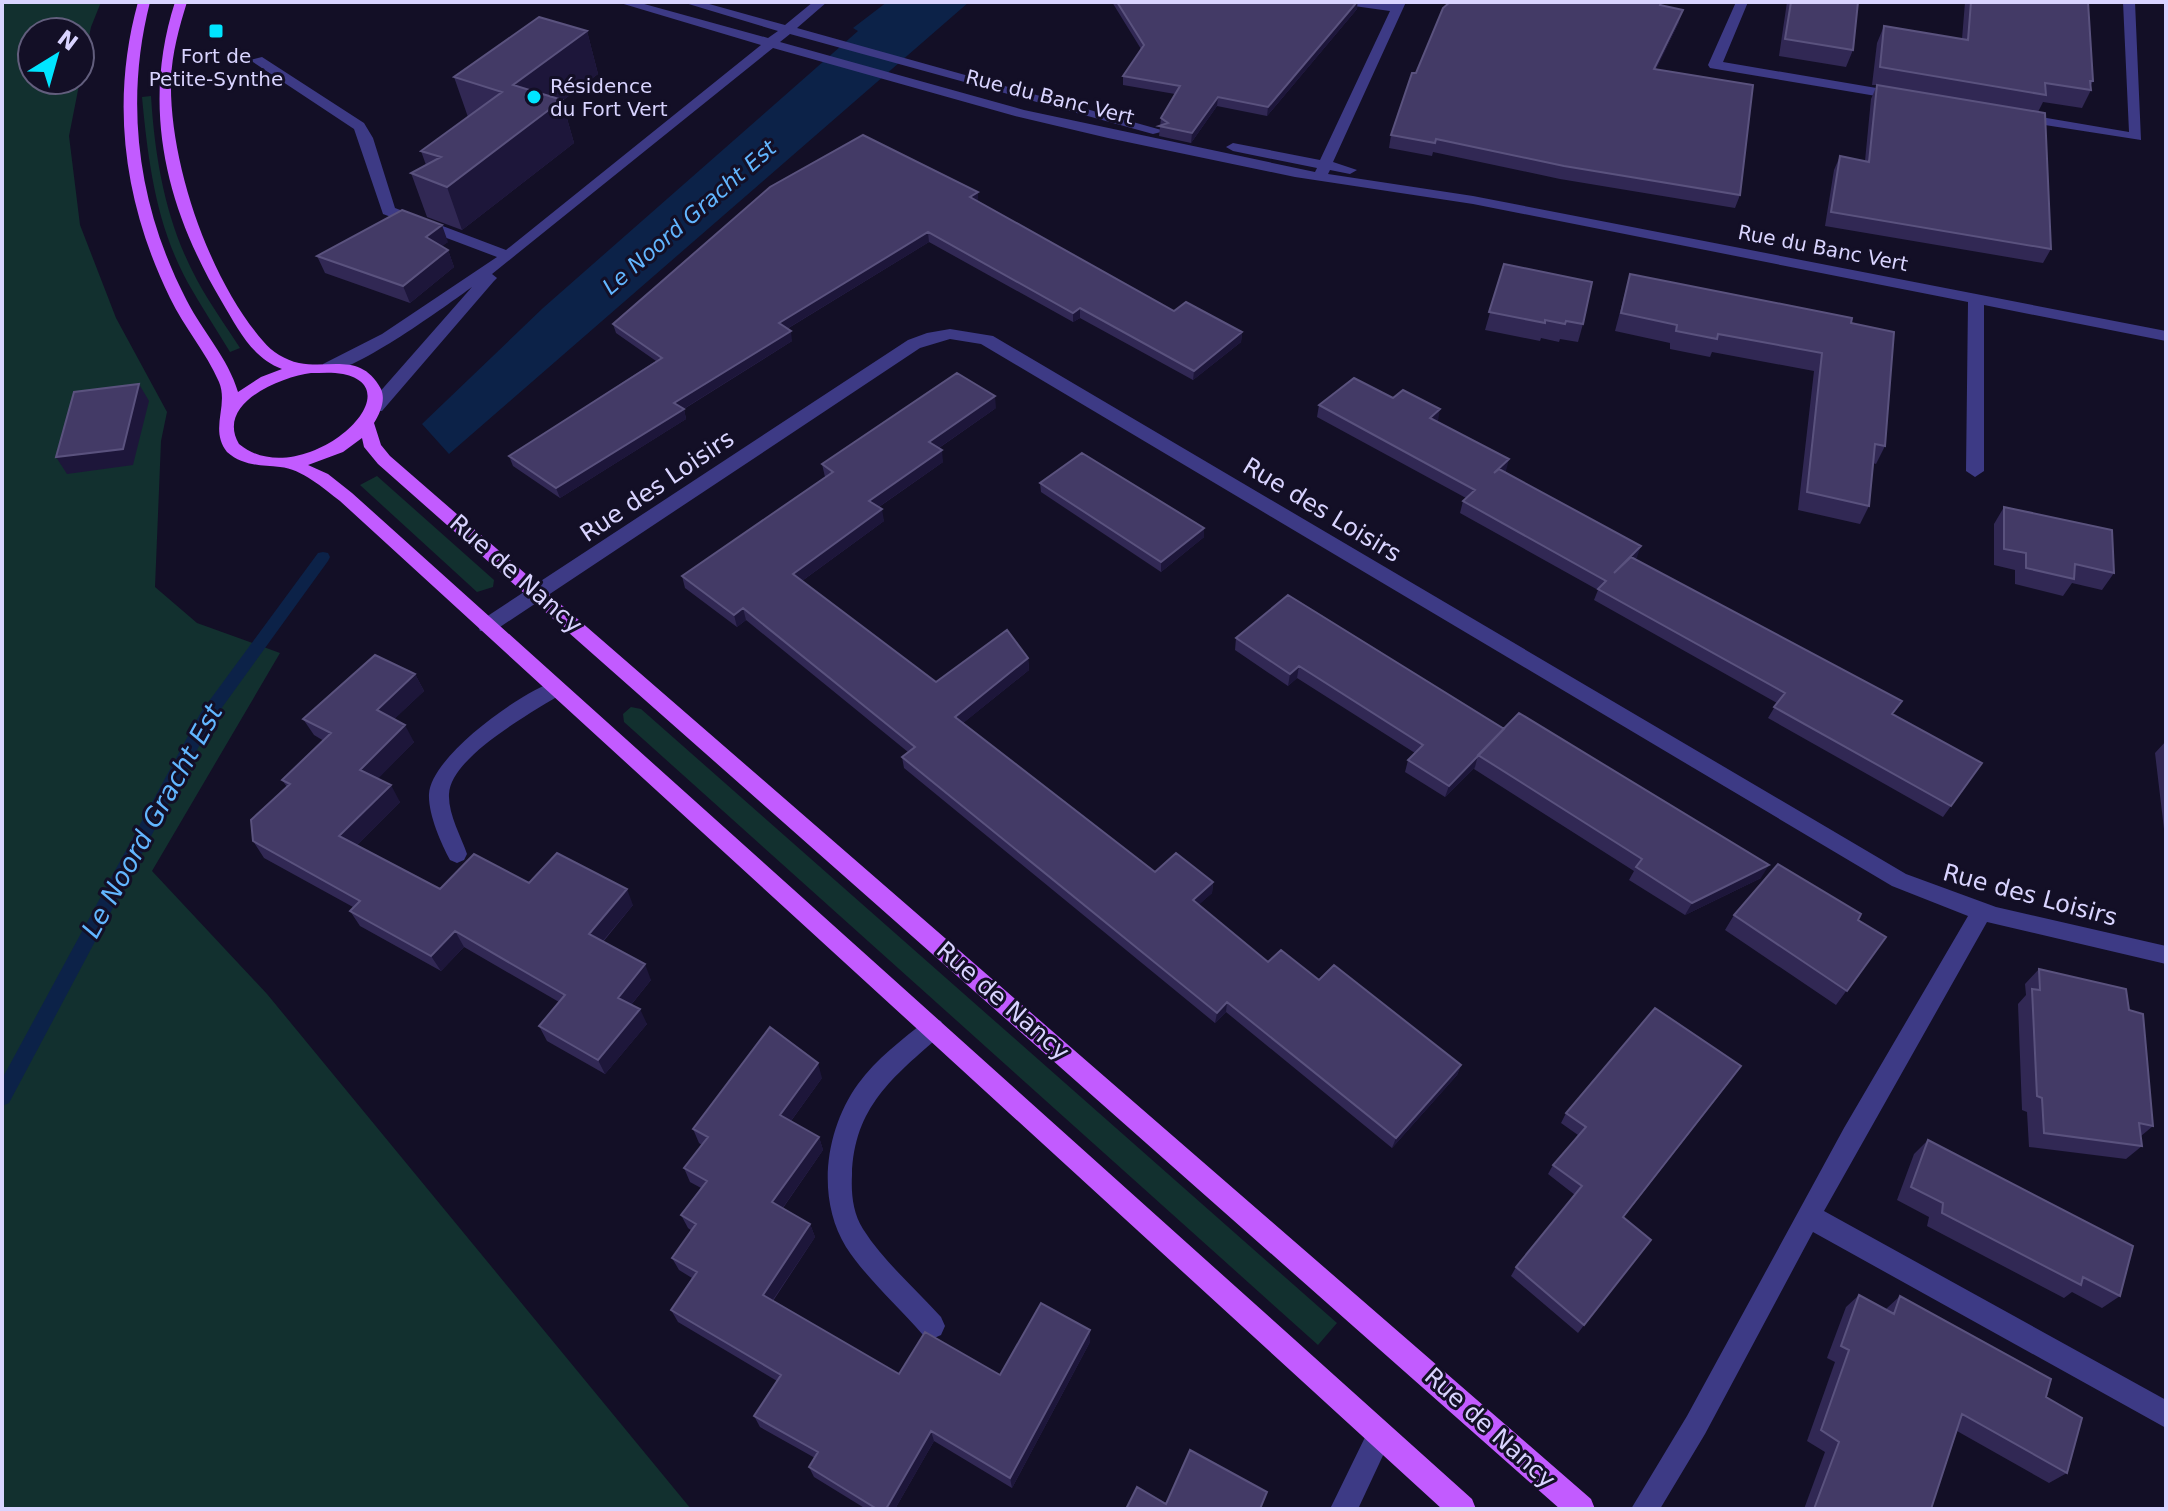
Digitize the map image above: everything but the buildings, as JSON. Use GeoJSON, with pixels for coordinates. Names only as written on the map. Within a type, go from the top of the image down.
{"type":"FeatureCollection","features":[{"type":"Feature","properties":{"kind":"main road"},"geometry":{"type":"LineString","coordinates":[[144,2],[130,67],[130,113],[137,183],[163,267],[230,390],[232,409],[225,433],[231,445],[254,459],[286,462],[330,452],[354,438],[367,425],[376,407],[376,394],[368,382],[349,371],[302,369],[263,382],[247,392],[232,409]]}},
{"type":"Feature","properties":{"kind":"main road"},"geometry":{"type":"LineString","coordinates":[[181,2],[169,40],[166,97],[170,144],[185,208],[210,270],[255,340],[274,359],[302,369]]}},
{"type":"Feature","properties":{"kind":"main road","name":"Rue de Nancy"},"geometry":{"type":"LineString","coordinates":[[367,425],[371,442],[384,460],[1581,1509]]}},
{"type":"Feature","properties":{"kind":"main road"},"geometry":{"type":"LineString","coordinates":[[286,462],[322,478],[346,497],[1462,1509]]}},
{"type":"Feature","properties":{"kind":"street","name":"Rue du Banc Vert"},"geometry":{"type":"LineString","coordinates":[[623,2],[1084,129],[1322,171],[2166,336]]}},
{"type":"Feature","properties":{"kind":"street","name":"Rue du Banc Vert"},"geometry":{"type":"LineString","coordinates":[[688,2],[1162,132],[1322,171]]}},
{"type":"Feature","properties":{"kind":"street"},"geometry":{"type":"LineString","coordinates":[[329,368],[388,338],[508,256],[821,2]]}},
{"type":"Feature","properties":{"kind":"street"},"geometry":{"type":"LineString","coordinates":[[1322,171],[1398,5],[1354,2]]}},
{"type":"Feature","properties":{"kind":"street"},"geometry":{"type":"LineString","coordinates":[[1742,2],[1715,65],[1917,99]]}},
{"type":"Feature","properties":{"kind":"street"},"geometry":{"type":"LineString","coordinates":[[2011,115],[2136,137],[2129,2]]}},
{"type":"Feature","properties":{"kind":"street"},"geometry":{"type":"LineString","coordinates":[[257,60],[359,126],[366,138],[388,211],[508,256]]}},
{"type":"Feature","properties":{"kind":"street"},"geometry":{"type":"LineString","coordinates":[[376,407],[508,256]]}},
{"type":"Feature","properties":{"kind":"street"},"geometry":{"type":"LineString","coordinates":[[1975,471],[1976,298]]}},
{"type":"Feature","properties":{"kind":"street","name":"Rue des Loisirs"},"geometry":{"type":"LineString","coordinates":[[487,626],[914,344],[946,333],[970,335],[987,340],[1899,880],[1982,912],[2166,955]]}},
{"type":"Feature","properties":{"kind":"street"},"geometry":{"type":"LineString","coordinates":[[457,854],[439,792],[444,775],[482,738],[556,688]]}},
{"type":"Feature","properties":{"kind":"street"},"geometry":{"type":"LineString","coordinates":[[1645,1509],[1696,1425],[1809,1216],[1982,912]]}},
{"type":"Feature","properties":{"kind":"street"},"geometry":{"type":"LineString","coordinates":[[932,1326],[854,1237],[842,1210],[839,1181],[853,1114],[859,1102],[876,1080],[933,1028]]}},
{"type":"Feature","properties":{"kind":"street"},"geometry":{"type":"LineString","coordinates":[[1809,1216],[2166,1415]]}},
{"type":"Feature","properties":{"kind":"street"},"geometry":{"type":"LineString","coordinates":[[1344,1509],[1380,1434]]}},
{"type":"Feature","properties":{"kind":"green space"},"geometry":{"type":"Polygon","coordinates":[[[2,2],[101,2],[95,16],[16,16],[16,96],[77,96],[69,136],[80,225],[116,318],[167,412],[161,441],[155,587],[197,623],[280,653],[152,871],[267,994],[691,1509],[2,1509],[2,2]]]}},
{"type":"Feature","properties":{"kind":"green space"},"geometry":{"type":"Polygon","coordinates":[[[151,96],[159,167],[170,214],[197,280],[240,348],[230,352],[188,283],[161,216],[147,145],[142,97],[151,96]]]}},
{"type":"Feature","properties":{"kind":"green space"},"geometry":{"type":"Polygon","coordinates":[[[377,476],[494,580],[493,587],[477,592],[360,485],[377,476]]]}},
{"type":"Feature","properties":{"kind":"green space"},"geometry":{"type":"Polygon","coordinates":[[[631,707],[641,709],[1337,1323],[1318,1345],[624,722],[623,714],[631,707]]]}},
{"type":"Feature","properties":{"kind":"water"},"geometry":{"type":"Polygon","coordinates":[[[887,2],[969,2],[449,454],[422,424],[543,308],[858,31],[853,28],[887,2]]]}},
{"type":"Feature","properties":{"kind":"waterway","name":"Le Noord Gracht Est"},"geometry":{"type":"LineString","coordinates":[[2,1097],[207,716],[323,557]]}},
{"type":"Feature","properties":{"kind":"place","name":"Fort de Petite-Synthe"},"geometry":{"type":"Point","coordinates":[216,31]}},
{"type":"Feature","properties":{"kind":"place","name":"Résidence du Fort Vert"},"geometry":{"type":"Point","coordinates":[534,97]}}]}
